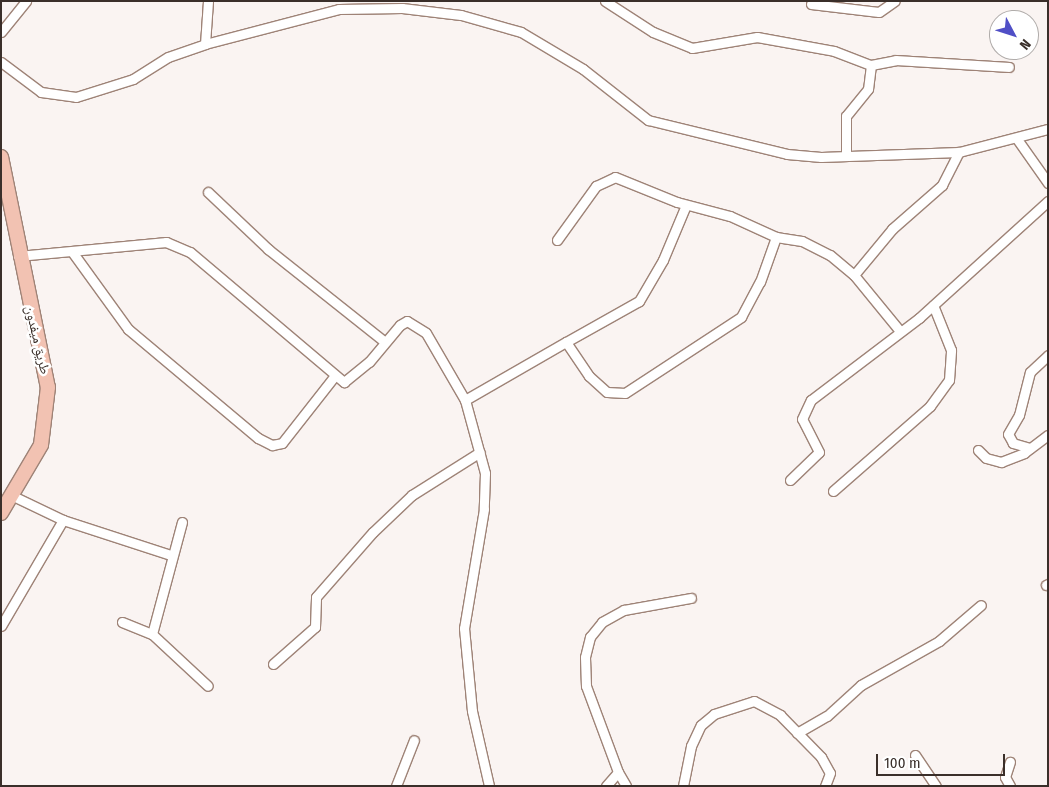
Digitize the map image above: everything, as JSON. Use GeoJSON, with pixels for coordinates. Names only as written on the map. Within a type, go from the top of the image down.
{"type":"FeatureCollection","features":[{"type":"Feature","properties":{"kind":"main road","name":"طريق ميفدون"},"geometry":{"type":"LineString","coordinates":[[1,157],[18,256],[48,404],[41,446],[13,496],[1,513]]}},
{"type":"Feature","properties":{"kind":"street"},"geometry":{"type":"LineString","coordinates":[[1,32],[26,1]]}},
{"type":"Feature","properties":{"kind":"street"},"geometry":{"type":"LineString","coordinates":[[205,44],[208,1]]}},
{"type":"Feature","properties":{"kind":"street"},"geometry":{"type":"LineString","coordinates":[[605,1],[654,32],[692,48],[757,37],[834,52],[871,65],[896,60],[1009,67]]}},
{"type":"Feature","properties":{"kind":"street"},"geometry":{"type":"LineString","coordinates":[[811,4],[879,12],[895,1]]}},
{"type":"Feature","properties":{"kind":"street"},"geometry":{"type":"LineString","coordinates":[[1,62],[41,92],[76,97],[126,82],[168,57],[205,44],[339,9],[402,8],[461,15],[534,39],[583,69],[648,120],[787,154],[846,156],[959,152],[1048,130]]}},
{"type":"Feature","properties":{"kind":"street"},"geometry":{"type":"LineString","coordinates":[[846,156],[846,116],[868,90],[871,65]]}},
{"type":"Feature","properties":{"kind":"street"},"geometry":{"type":"LineString","coordinates":[[1017,139],[1048,183]]}},
{"type":"Feature","properties":{"kind":"street"},"geometry":{"type":"LineString","coordinates":[[854,274],[892,229],[942,185],[959,152]]}},
{"type":"Feature","properties":{"kind":"street"},"geometry":{"type":"LineString","coordinates":[[557,240],[580,205],[608,178],[686,205],[730,216],[776,237],[817,246],[854,274],[898,330]]}},
{"type":"Feature","properties":{"kind":"street"},"geometry":{"type":"LineString","coordinates":[[208,192],[268,249],[385,342]]}},
{"type":"Feature","properties":{"kind":"street"},"geometry":{"type":"LineString","coordinates":[[790,480],[819,452],[802,419],[803,409],[898,330],[934,305],[1048,201]]}},
{"type":"Feature","properties":{"kind":"street"},"geometry":{"type":"LineString","coordinates":[[465,400],[639,301],[663,260],[686,205]]}},
{"type":"Feature","properties":{"kind":"street"},"geometry":{"type":"LineString","coordinates":[[566,342],[598,384],[615,394],[625,393],[741,317],[760,282],[776,237]]}},
{"type":"Feature","properties":{"kind":"street"},"geometry":{"type":"LineString","coordinates":[[18,256],[73,253],[152,240],[190,252],[333,378],[344,382],[353,376],[400,324],[417,325],[440,351],[465,400],[480,452],[484,509],[464,628],[472,711],[489,786]]}},
{"type":"Feature","properties":{"kind":"street"},"geometry":{"type":"LineString","coordinates":[[73,253],[128,329],[258,438],[272,445],[282,443],[333,378]]}},
{"type":"Feature","properties":{"kind":"street"},"geometry":{"type":"LineString","coordinates":[[833,491],[930,406],[949,380],[950,350],[934,305]]}},
{"type":"Feature","properties":{"kind":"street"},"geometry":{"type":"LineString","coordinates":[[1030,448],[1013,442],[1008,434],[1020,414],[1030,372],[1048,355]]}},
{"type":"Feature","properties":{"kind":"street"},"geometry":{"type":"LineString","coordinates":[[978,450],[986,458],[1001,462],[1030,448],[1048,434]]}},
{"type":"Feature","properties":{"kind":"street"},"geometry":{"type":"LineString","coordinates":[[273,664],[315,627],[316,597],[373,532],[418,490],[480,452]]}},
{"type":"Feature","properties":{"kind":"street"},"geometry":{"type":"LineString","coordinates":[[13,496],[63,520],[171,555]]}},
{"type":"Feature","properties":{"kind":"street"},"geometry":{"type":"LineString","coordinates":[[1,626],[63,520]]}},
{"type":"Feature","properties":{"kind":"street"},"geometry":{"type":"LineString","coordinates":[[152,634],[171,555],[182,522]]}},
{"type":"Feature","properties":{"kind":"street"},"geometry":{"type":"LineString","coordinates":[[626,786],[618,772],[586,686],[586,647],[596,628],[611,616],[641,606],[692,598]]}},
{"type":"Feature","properties":{"kind":"street"},"geometry":{"type":"LineString","coordinates":[[797,733],[827,716],[862,685],[939,642],[982,606]]}},
{"type":"Feature","properties":{"kind":"street"},"geometry":{"type":"LineString","coordinates":[[122,622],[152,634],[208,686]]}},
{"type":"Feature","properties":{"kind":"street"},"geometry":{"type":"LineString","coordinates":[[683,786],[690,746],[701,725],[714,714],[754,701],[780,715],[828,767],[830,779],[826,786]]}},
{"type":"Feature","properties":{"kind":"street"},"geometry":{"type":"LineString","coordinates":[[396,786],[414,740]]}},
{"type":"Feature","properties":{"kind":"street"},"geometry":{"type":"LineString","coordinates":[[916,755],[936,786]]}},
{"type":"Feature","properties":{"kind":"street"},"geometry":{"type":"LineString","coordinates":[[1010,762],[1005,777],[1010,786]]}},
{"type":"Feature","properties":{"kind":"street"},"geometry":{"type":"LineString","coordinates":[[606,786],[618,772]]}}]}
